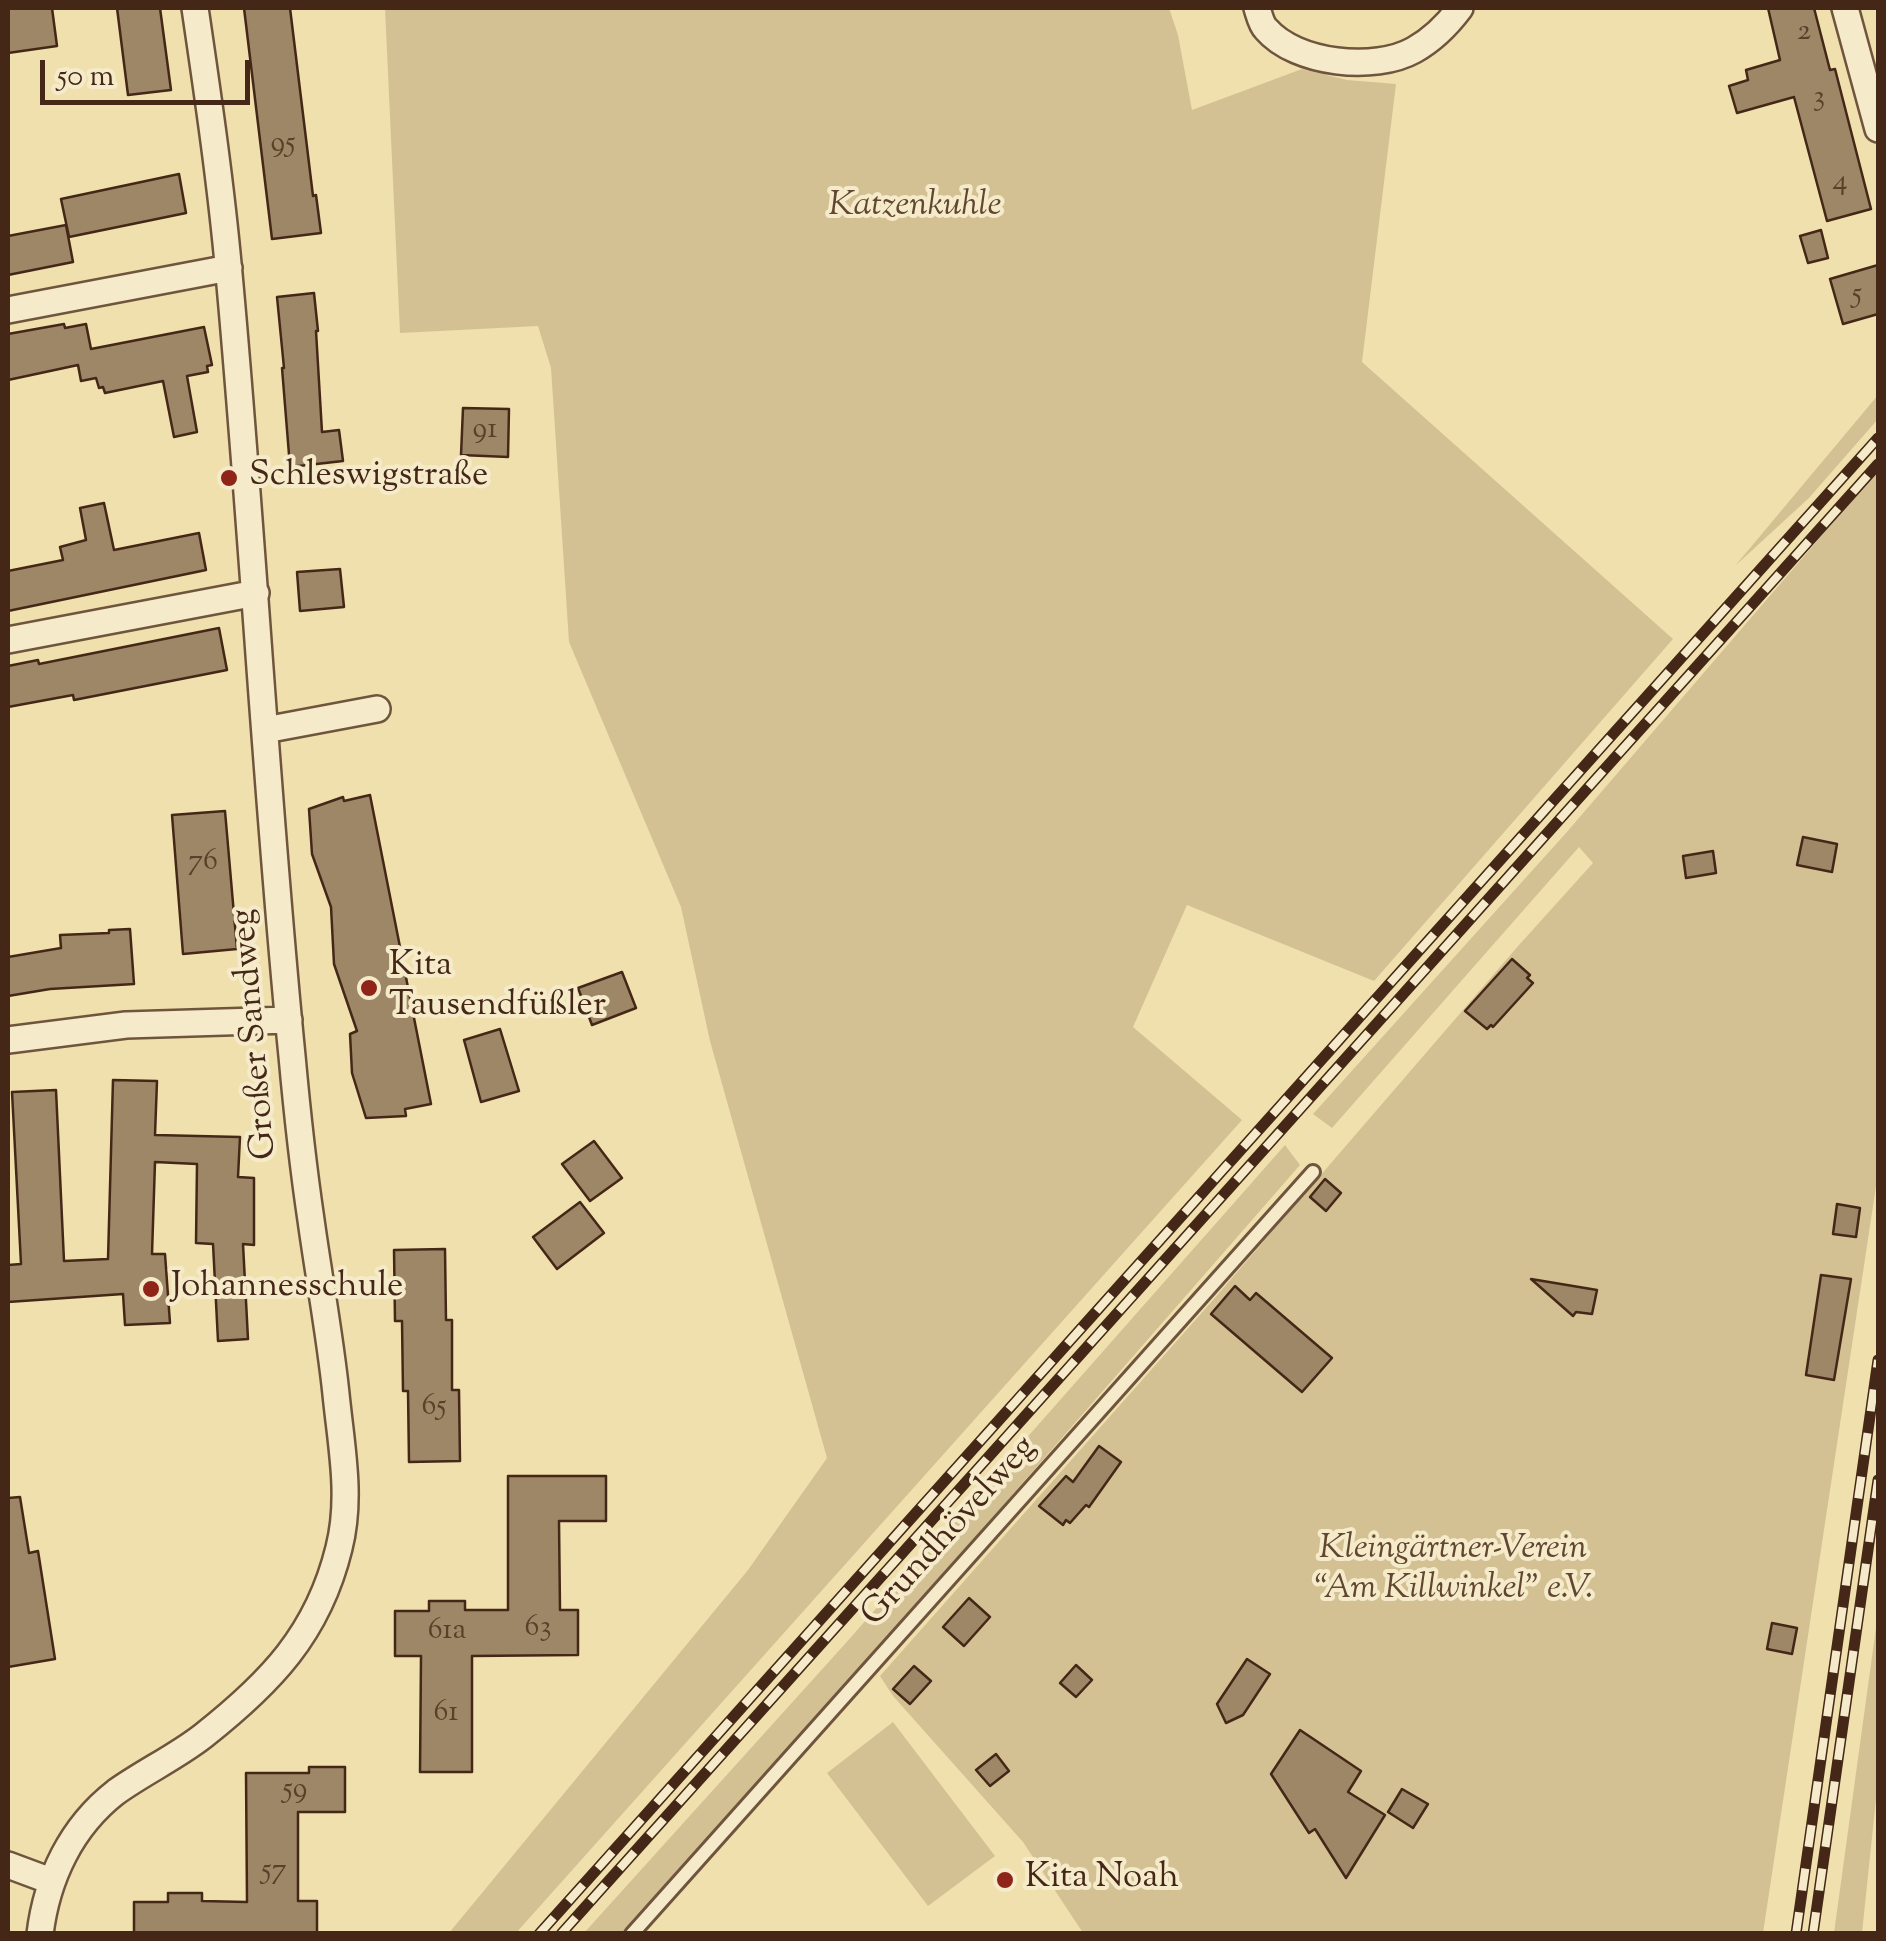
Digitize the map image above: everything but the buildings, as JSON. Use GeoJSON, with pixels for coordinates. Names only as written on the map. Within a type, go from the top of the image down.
{"type":"FeatureCollection","features":[{"type":"Feature","properties":{"kind":"street","name":"Großer Sandweg"},"geometry":{"type":"LineString","coordinates":[[40,1934],[51,1881],[64,1853],[96,1810],[119,1790],[199,1740],[276,1671],[298,1643],[317,1611],[339,1548],[345,1517],[346,1485],[332,1352],[310,1218],[289,1020],[229,268],[195,8]]}},
{"type":"Feature","properties":{"kind":"street"},"geometry":{"type":"LineString","coordinates":[[1257,8],[1264,28],[1284,43],[1338,62],[1378,60],[1412,51],[1448,24],[1460,8]]}},
{"type":"Feature","properties":{"kind":"street"},"geometry":{"type":"LineString","coordinates":[[1845,8],[1878,129]]}},
{"type":"Feature","properties":{"kind":"street"},"geometry":{"type":"LineString","coordinates":[[8,310],[229,268]]}},
{"type":"Feature","properties":{"kind":"street"},"geometry":{"type":"LineString","coordinates":[[8,640],[256,593]]}},
{"type":"Feature","properties":{"kind":"street"},"geometry":{"type":"LineString","coordinates":[[265,730],[378,709]]}},
{"type":"Feature","properties":{"kind":"street"},"geometry":{"type":"LineString","coordinates":[[8,1040],[126,1025],[289,1020]]}},
{"type":"Feature","properties":{"kind":"street"},"geometry":{"type":"LineString","coordinates":[[8,1864],[51,1881]]}},
{"type":"Feature","properties":{"kind":"lane","name":"Grundhövelweg"},"geometry":{"type":"LineString","coordinates":[[632,1934],[1313,1172]]}},
{"type":"Feature","properties":{"kind":"green space","name":"Katzenkuhle"},"geometry":{"type":"Polygon","coordinates":[[[385,8],[1169,8],[1192,110],[1302,69],[1347,80],[1396,84],[1362,362],[1673,639],[1374,981],[1187,905],[1133,1027],[1242,1120],[516,1933],[449,1933],[748,1570],[827,1458],[710,1041],[681,907],[569,642],[551,368],[538,326],[400,333],[385,8]]]}},
{"type":"Feature","properties":{"kind":"green space"},"geometry":{"type":"Polygon","coordinates":[[[1878,395],[1878,419],[1809,498],[1735,566],[1878,395]]]}},
{"type":"Feature","properties":{"kind":"green space","name":"Kleingärtner-Verein “Am Killwinkel” e.V."},"geometry":{"type":"Polygon","coordinates":[[[1878,470],[1878,1173],[1763,1933],[1083,1933],[1023,1842],[893,1696],[880,1676],[1593,863],[1579,847],[1332,1128],[1313,1114],[1566,833],[1878,470]]]}},
{"type":"Feature","properties":{"kind":"green space"},"geometry":{"type":"Polygon","coordinates":[[[1285,1145],[1300,1165],[863,1666],[622,1933],[584,1933],[844,1645],[1285,1145]]]}},
{"type":"Feature","properties":{"kind":"green space"},"geometry":{"type":"Polygon","coordinates":[[[1878,1613],[1878,1780],[1862,1933],[1834,1933],[1878,1613]]]}},
{"type":"Feature","properties":{"kind":"green space"},"geometry":{"type":"Polygon","coordinates":[[[893,1722],[995,1856],[928,1906],[827,1773],[893,1722]]]}},
{"type":"Feature","properties":{"kind":"railway"},"geometry":{"type":"LineString","coordinates":[[539,1934],[1878,438]]}},
{"type":"Feature","properties":{"kind":"railway"},"geometry":{"type":"LineString","coordinates":[[561,1934],[1878,464]]}},
{"type":"Feature","properties":{"kind":"railway"},"geometry":{"type":"LineString","coordinates":[[1796,1934],[1878,1360]]}},
{"type":"Feature","properties":{"kind":"railway"},"geometry":{"type":"LineString","coordinates":[[1813,1934],[1878,1480]]}},
{"type":"Feature","properties":{"kind":"place","name":"Schleswigstraße"},"geometry":{"type":"Point","coordinates":[229,478]}},
{"type":"Feature","properties":{"kind":"place","name":"Kita Tausendfüßler"},"geometry":{"type":"Point","coordinates":[369,988]}},
{"type":"Feature","properties":{"kind":"place","name":"Johannesschule"},"geometry":{"type":"Point","coordinates":[151,1289]}},
{"type":"Feature","properties":{"kind":"place","name":"Kita Noah"},"geometry":{"type":"Point","coordinates":[1005,1880]}}]}
